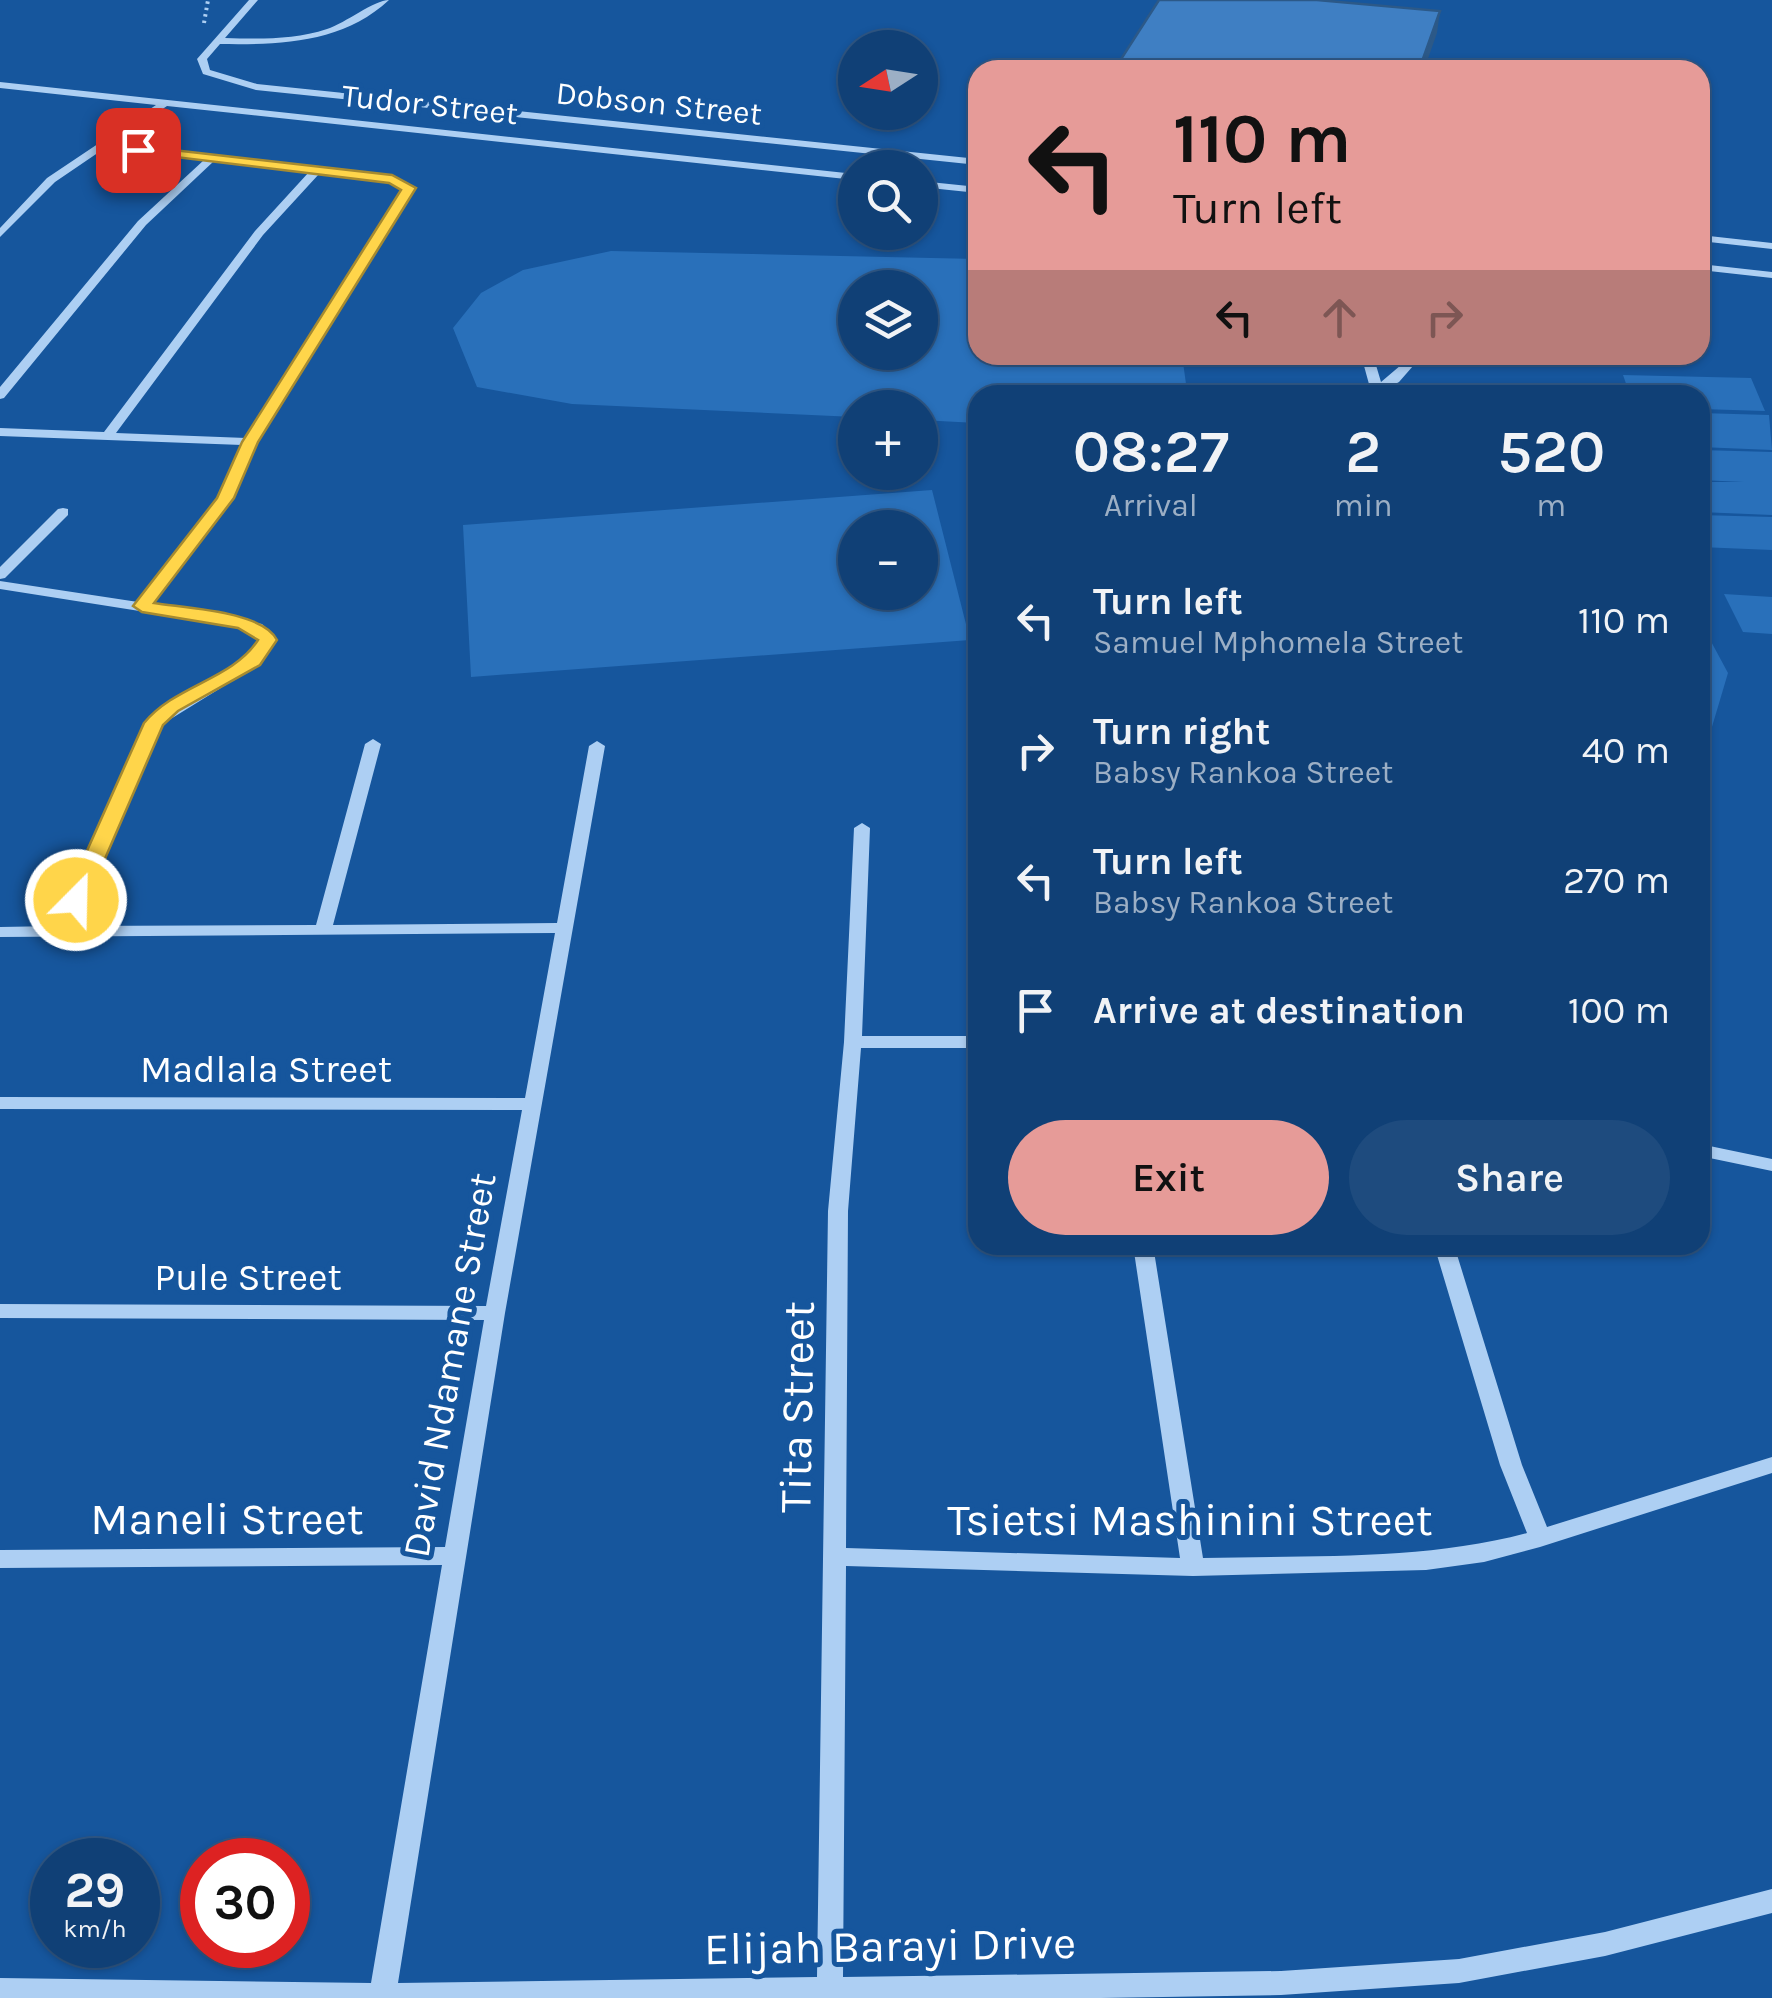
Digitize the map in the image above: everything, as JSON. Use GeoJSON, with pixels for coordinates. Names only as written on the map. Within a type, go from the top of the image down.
{"type":"FeatureCollection","features":[{"type":"Feature","properties":{"kind":"street"},"geometry":{"type":"LineString","coordinates":[[218,41],[254,0]]}},
{"type":"Feature","properties":{"kind":"street"},"geometry":{"type":"LineString","coordinates":[[218,41],[306,40],[370,14],[385,0]]}},
{"type":"Feature","properties":{"kind":"street","name":"Dobson Street"},"geometry":{"type":"LineString","coordinates":[[218,41],[202,59],[206,72],[216,78],[256,86],[968,161]]}},
{"type":"Feature","properties":{"kind":"street","name":"Tudor Street"},"geometry":{"type":"LineString","coordinates":[[0,85],[838,175]]}},
{"type":"Feature","properties":{"kind":"street"},"geometry":{"type":"LineString","coordinates":[[0,234],[52,180],[164,103]]}},
{"type":"Feature","properties":{"kind":"street"},"geometry":{"type":"LineString","coordinates":[[102,145],[392,179],[405,183],[408,196],[250,442],[240,472],[213,518],[142,606]]}},
{"type":"Feature","properties":{"kind":"street"},"geometry":{"type":"LineString","coordinates":[[0,396],[142,223],[212,158]]}},
{"type":"Feature","properties":{"kind":"street"},"geometry":{"type":"LineString","coordinates":[[109,434],[259,233],[317,170]]}},
{"type":"Feature","properties":{"kind":"street"},"geometry":{"type":"LineString","coordinates":[[938,186],[968,189]]}},
{"type":"Feature","properties":{"kind":"street"},"geometry":{"type":"LineString","coordinates":[[0,223],[32,199]]}},
{"type":"Feature","properties":{"kind":"street"},"geometry":{"type":"LineString","coordinates":[[1710,239],[1772,246]]}},
{"type":"Feature","properties":{"kind":"street"},"geometry":{"type":"LineString","coordinates":[[1710,269],[1772,275]]}},
{"type":"Feature","properties":{"kind":"street"},"geometry":{"type":"LineString","coordinates":[[1388,385],[1407,365]]}},
{"type":"Feature","properties":{"kind":"street"},"geometry":{"type":"LineString","coordinates":[[0,432],[250,442]]}},
{"type":"Feature","properties":{"kind":"street"},"geometry":{"type":"LineString","coordinates":[[0,576],[62,512]]}},
{"type":"Feature","properties":{"kind":"street"},"geometry":{"type":"LineString","coordinates":[[0,585],[256,627],[268,640],[254,661],[171,707],[154,723],[62,932]]}},
{"type":"Feature","properties":{"kind":"street"},"geometry":{"type":"LineString","coordinates":[[323,930],[374,744]]}},
{"type":"Feature","properties":{"kind":"street","name":"David Ndamane Street"},"geometry":{"type":"LineString","coordinates":[[382,1997],[596,746]]}},
{"type":"Feature","properties":{"kind":"street","name":"Tita Street"},"geometry":{"type":"LineString","coordinates":[[830,1993],[838,1211],[853,1042],[862,828]]}},
{"type":"Feature","properties":{"kind":"street"},"geometry":{"type":"LineString","coordinates":[[0,932],[564,928]]}},
{"type":"Feature","properties":{"kind":"street"},"geometry":{"type":"LineString","coordinates":[[853,1042],[968,1042]]}},
{"type":"Feature","properties":{"kind":"street","name":"Madlala Street"},"geometry":{"type":"LineString","coordinates":[[0,1103],[532,1104]]}},
{"type":"Feature","properties":{"kind":"street"},"geometry":{"type":"LineString","coordinates":[[1710,1152],[1772,1165]]}},
{"type":"Feature","properties":{"kind":"street"},"geometry":{"type":"LineString","coordinates":[[1144,1255],[1194,1568]]}},
{"type":"Feature","properties":{"kind":"street"},"geometry":{"type":"LineString","coordinates":[[1447,1255],[1511,1465],[1540,1538]]}},
{"type":"Feature","properties":{"kind":"street","name":"Pule Street"},"geometry":{"type":"LineString","coordinates":[[0,1311],[496,1313]]}},
{"type":"Feature","properties":{"kind":"street","name":"Tsietsi Mashinini Street"},"geometry":{"type":"LineString","coordinates":[[835,1558],[1194,1568],[1426,1562],[1484,1553],[1540,1538],[1772,1465]]}},
{"type":"Feature","properties":{"kind":"street","name":"Maneli Street"},"geometry":{"type":"LineString","coordinates":[[0,1560],[455,1556]]}},
{"type":"Feature","properties":{"kind":"street","name":"Elijah Barayi Drive"},"geometry":{"type":"LineString","coordinates":[[0,1990],[382,1997],[1281,1983],[1459,1971],[1605,1944],[1772,1901]]}},
{"type":"Feature","properties":{"kind":"shaded area"},"geometry":{"type":"Polygon","coordinates":[[[611,251],[968,259],[968,365],[1183,365],[1186,385],[968,385],[968,423],[938,421],[938,390],[838,390],[838,416],[572,404],[477,387],[453,328],[481,293],[523,270],[611,251]]]}},
{"type":"Feature","properties":{"kind":"shaded area"},"geometry":{"type":"Polygon","coordinates":[[[1623,375],[1751,378],[1765,411],[1710,409],[1710,385],[1626,385],[1623,375]]]}},
{"type":"Feature","properties":{"kind":"shaded area"},"geometry":{"type":"Polygon","coordinates":[[[1710,413],[1769,415],[1772,450],[1710,447],[1710,413]]]}},
{"type":"Feature","properties":{"kind":"shaded area"},"geometry":{"type":"Polygon","coordinates":[[[1710,450],[1772,452],[1772,515],[1710,512],[1710,482],[1744,482],[1710,480],[1710,450]]]}},
{"type":"Feature","properties":{"kind":"shaded area"},"geometry":{"type":"Polygon","coordinates":[[[932,490],[937,510],[838,510],[838,610],[938,610],[938,514],[968,640],[471,677],[463,525],[932,490]]]}},
{"type":"Feature","properties":{"kind":"shaded area"},"geometry":{"type":"Polygon","coordinates":[[[1710,515],[1772,517],[1772,550],[1710,547],[1710,515]]]}},
{"type":"Feature","properties":{"kind":"shaded area"},"geometry":{"type":"Polygon","coordinates":[[[1724,594],[1772,597],[1772,634],[1743,632],[1724,594]]]}},
{"type":"Feature","properties":{"kind":"shaded area"},"geometry":{"type":"Polygon","coordinates":[[[1710,640],[1728,673],[1710,734],[1710,640]]]}},
{"type":"Feature","properties":{"kind":"building"},"geometry":{"type":"Polygon","coordinates":[[[1159,0],[1317,0],[1440,11],[1423,60],[1120,60],[1159,0]]]}},
{"type":"Feature","properties":{"kind":"route"},"geometry":{"type":"LineString","coordinates":[[76,900],[154,723],[171,707],[254,661],[268,640],[264,632],[242,623],[142,606],[226,498],[250,442],[408,196],[409,188],[392,179],[138,150]]}}]}
